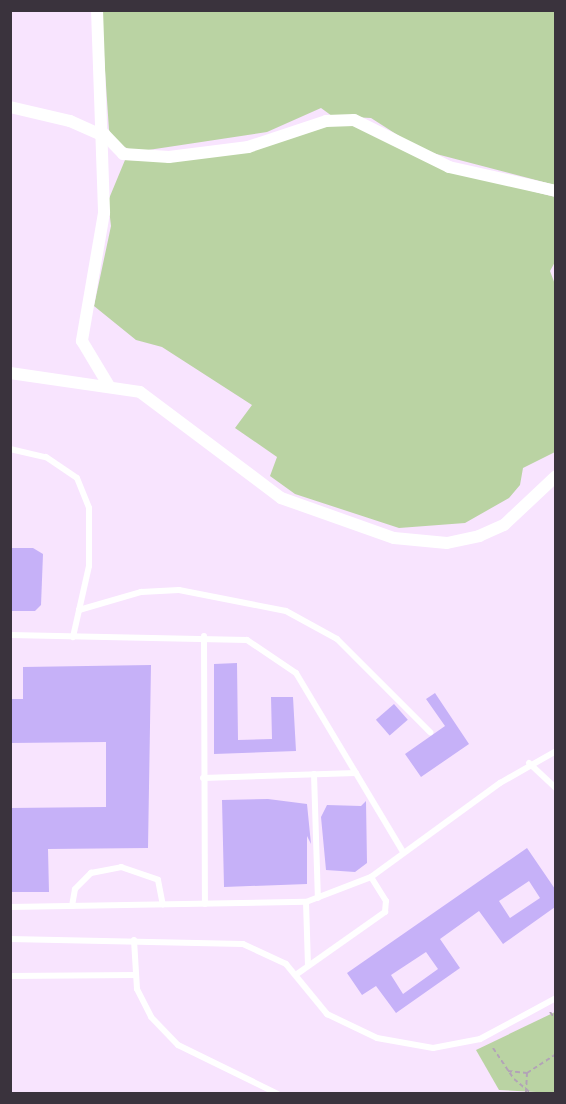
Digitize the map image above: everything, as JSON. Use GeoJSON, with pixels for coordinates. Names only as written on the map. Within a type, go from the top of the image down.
{"type":"FeatureCollection","features":[{"type":"Feature","properties":{"kind":"street"},"geometry":{"type":"LineString","coordinates":[[97,10],[104,213],[82,341],[109,387]]}},
{"type":"Feature","properties":{"kind":"street"},"geometry":{"type":"LineString","coordinates":[[10,106],[70,121],[103,135],[123,154],[169,157],[248,147],[326,121],[354,120],[448,167],[555,191]]}},
{"type":"Feature","properties":{"kind":"street"},"geometry":{"type":"LineString","coordinates":[[10,373],[140,392],[281,498],[394,538],[447,543],[479,536],[504,525],[555,477]]}},
{"type":"Feature","properties":{"kind":"lane"},"geometry":{"type":"LineString","coordinates":[[10,449],[46,457],[77,478],[89,508],[89,566],[73,637]]}},
{"type":"Feature","properties":{"kind":"lane"},"geometry":{"type":"LineString","coordinates":[[79,610],[141,592],[179,590],[286,611],[337,639],[430,732]]}},
{"type":"Feature","properties":{"kind":"lane"},"geometry":{"type":"LineString","coordinates":[[10,635],[247,640],[296,673],[403,852]]}},
{"type":"Feature","properties":{"kind":"lane"},"geometry":{"type":"LineString","coordinates":[[204,639],[205,904]]}},
{"type":"Feature","properties":{"kind":"lane"},"geometry":{"type":"LineString","coordinates":[[10,907],[306,902],[371,878],[403,852],[529,763],[555,751]]}},
{"type":"Feature","properties":{"kind":"lane"},"geometry":{"type":"LineString","coordinates":[[529,763],[555,788]]}},
{"type":"Feature","properties":{"kind":"lane"},"geometry":{"type":"LineString","coordinates":[[203,778],[356,773]]}},
{"type":"Feature","properties":{"kind":"lane"},"geometry":{"type":"LineString","coordinates":[[314,774],[318,898]]}},
{"type":"Feature","properties":{"kind":"lane"},"geometry":{"type":"LineString","coordinates":[[72,906],[75,889],[91,873],[121,867],[158,880],[163,905]]}},
{"type":"Feature","properties":{"kind":"lane"},"geometry":{"type":"LineString","coordinates":[[297,974],[385,912],[386,901],[371,878]]}},
{"type":"Feature","properties":{"kind":"lane"},"geometry":{"type":"LineString","coordinates":[[306,902],[308,966]]}},
{"type":"Feature","properties":{"kind":"lane"},"geometry":{"type":"LineString","coordinates":[[10,939],[243,944],[274,956],[297,974],[327,1014],[377,1038],[433,1048],[480,1039],[555,998]]}},
{"type":"Feature","properties":{"kind":"lane"},"geometry":{"type":"LineString","coordinates":[[134,940],[136,975],[151,1017],[178,1045],[278,1094]]}},
{"type":"Feature","properties":{"kind":"lane"},"geometry":{"type":"LineString","coordinates":[[10,976],[136,975]]}},
{"type":"Feature","properties":{"kind":"path"},"geometry":{"type":"LineString","coordinates":[[493,1048],[508,1071],[526,1092],[532,1094]]}},
{"type":"Feature","properties":{"kind":"path"},"geometry":{"type":"LineString","coordinates":[[508,1071],[528,1073],[555,1054]]}},
{"type":"Feature","properties":{"kind":"path"},"geometry":{"type":"LineString","coordinates":[[526,1092],[528,1073]]}},
{"type":"Feature","properties":{"kind":"green space"},"geometry":{"type":"Polygon","coordinates":[[[101,11],[555,11],[555,185],[421,150],[371,118],[332,116],[321,108],[267,132],[135,152],[116,143],[109,130],[101,11]]]}},
{"type":"Feature","properties":{"kind":"green space"},"geometry":{"type":"Polygon","coordinates":[[[349,122],[437,167],[555,197],[555,262],[550,271],[556,287],[555,452],[523,468],[520,485],[509,498],[465,523],[399,528],[295,494],[270,476],[277,457],[235,428],[252,405],[162,347],[136,340],[94,306],[111,226],[108,201],[125,160],[176,161],[322,123],[349,122]]]}},
{"type":"Feature","properties":{"kind":"green space"},"geometry":{"type":"Polygon","coordinates":[[[555,1012],[555,1093],[499,1090],[476,1050],[555,1012]]]}},
{"type":"Feature","properties":{"kind":"building"},"geometry":{"type":"Polygon","coordinates":[[[10,548],[33,548],[43,554],[41,605],[35,611],[12,611],[10,548]]]}},
{"type":"Feature","properties":{"kind":"building"},"geometry":{"type":"Polygon","coordinates":[[[237,663],[238,740],[272,739],[271,697],[293,697],[296,751],[214,754],[214,664],[237,663]]]}},
{"type":"Feature","properties":{"kind":"building"},"geometry":{"type":"Polygon","coordinates":[[[151,665],[148,848],[48,849],[49,892],[10,892],[10,808],[106,807],[106,742],[10,743],[10,699],[23,699],[23,667],[151,665]]]}},
{"type":"Feature","properties":{"kind":"building"},"geometry":{"type":"Polygon","coordinates":[[[435,693],[469,744],[421,777],[405,754],[445,726],[426,699],[435,693]]]}},
{"type":"Feature","properties":{"kind":"building"},"geometry":{"type":"Polygon","coordinates":[[[394,704],[408,720],[390,736],[376,720],[394,704]]]}},
{"type":"Feature","properties":{"kind":"building"},"geometry":{"type":"Polygon","coordinates":[[[268,799],[307,804],[311,844],[307,836],[307,884],[224,887],[222,800],[268,799]]]}},
{"type":"Feature","properties":{"kind":"building"},"geometry":{"type":"Polygon","coordinates":[[[366,801],[367,863],[355,872],[326,870],[321,817],[327,805],[361,806],[366,801]]]}},
{"type":"Feature","properties":{"kind":"building"},"geometry":{"type":"Polygon","coordinates":[[[527,848],[555,889],[555,907],[503,944],[479,911],[440,939],[460,968],[396,1013],[376,986],[362,995],[347,973],[527,848]],[[529,881],[499,901],[510,918],[540,898],[529,881]],[[426,952],[391,975],[403,994],[438,969],[426,952]]]}}]}
